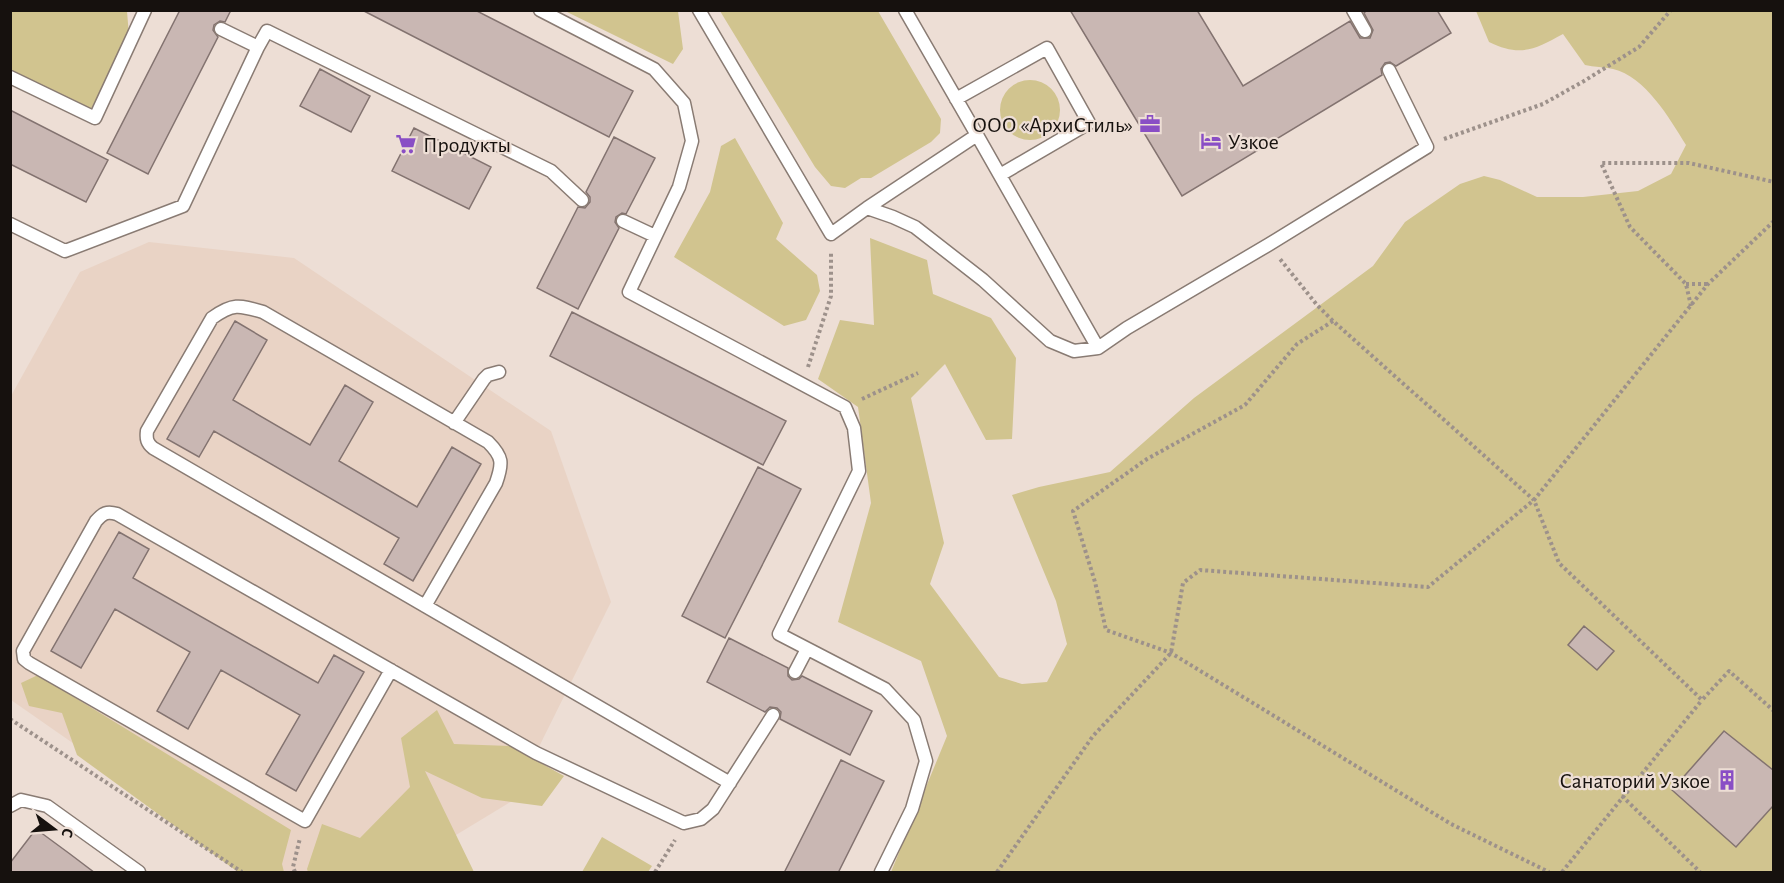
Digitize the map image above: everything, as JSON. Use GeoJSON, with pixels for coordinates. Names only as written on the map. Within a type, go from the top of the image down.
{"type":"FeatureCollection","features":[{"type":"Feature","properties":{"kind":"lane"},"geometry":{"type":"LineString","coordinates":[[10,77],[95,118],[145,10]]}},
{"type":"Feature","properties":{"kind":"lane"},"geometry":{"type":"LineString","coordinates":[[540,10],[654,69],[684,103],[692,141],[680,187],[630,292],[845,407],[854,428],[859,471],[778,634],[885,689],[914,720],[926,761],[912,809],[881,873]]}},
{"type":"Feature","properties":{"kind":"lane"},"geometry":{"type":"LineString","coordinates":[[699,10],[831,234],[977,135]]}},
{"type":"Feature","properties":{"kind":"lane"},"geometry":{"type":"LineString","coordinates":[[905,10],[1098,348]]}},
{"type":"Feature","properties":{"kind":"lane"},"geometry":{"type":"LineString","coordinates":[[1353,10],[1365,31]]}},
{"type":"Feature","properties":{"kind":"lane"},"geometry":{"type":"LineString","coordinates":[[221,29],[258,47]]}},
{"type":"Feature","properties":{"kind":"lane"},"geometry":{"type":"LineString","coordinates":[[10,224],[65,251],[183,206],[267,31],[551,171],[582,200]]}},
{"type":"Feature","properties":{"kind":"lane"},"geometry":{"type":"LineString","coordinates":[[956,99],[1047,48],[1089,123],[1000,175]]}},
{"type":"Feature","properties":{"kind":"lane"},"geometry":{"type":"LineString","coordinates":[[867,208],[915,227],[983,280],[1050,341],[1074,351],[1098,348],[1127,328],[1427,147],[1389,70]]}},
{"type":"Feature","properties":{"kind":"lane"},"geometry":{"type":"LineString","coordinates":[[623,221],[655,236]]}},
{"type":"Feature","properties":{"kind":"lane"},"geometry":{"type":"LineString","coordinates":[[425,606],[496,483],[502,466],[498,453],[488,442],[263,312],[240,305],[225,309],[212,318],[147,431],[148,444],[153,448],[425,606],[730,783]]}},
{"type":"Feature","properties":{"kind":"lane"},"geometry":{"type":"LineString","coordinates":[[454,423],[484,379],[488,375],[499,372]]}},
{"type":"Feature","properties":{"kind":"lane"},"geometry":{"type":"LineString","coordinates":[[391,670],[305,821],[29,663],[24,659],[23,651],[79,551],[102,514],[109,512],[117,514],[391,670],[536,753],[684,823],[701,819],[713,809],[773,715]]}},
{"type":"Feature","properties":{"kind":"lane"},"geometry":{"type":"LineString","coordinates":[[795,672],[807,649]]}},
{"type":"Feature","properties":{"kind":"lane"},"geometry":{"type":"LineString","coordinates":[[10,806],[21,800],[48,806],[139,873]]}},
{"type":"Feature","properties":{"kind":"path"},"geometry":{"type":"LineString","coordinates":[[1427,147],[1458,133],[1543,104],[1639,46],[1671,10]]}},
{"type":"Feature","properties":{"kind":"path"},"geometry":{"type":"LineString","coordinates":[[1691,306],[1686,284],[1630,228],[1600,163],[1689,163],[1773,182]]}},
{"type":"Feature","properties":{"kind":"path"},"geometry":{"type":"LineString","coordinates":[[997,873],[1093,736],[1171,653],[1183,583],[1200,570],[1428,587],[1534,500],[1708,284],[1773,221]]}},
{"type":"Feature","properties":{"kind":"path"},"geometry":{"type":"LineString","coordinates":[[802,384],[831,296],[831,234]]}},
{"type":"Feature","properties":{"kind":"path"},"geometry":{"type":"LineString","coordinates":[[1268,245],[1317,305],[1534,500],[1558,563],[1702,700]]}},
{"type":"Feature","properties":{"kind":"path"},"geometry":{"type":"LineString","coordinates":[[1686,284],[1708,284]]}},
{"type":"Feature","properties":{"kind":"path"},"geometry":{"type":"LineString","coordinates":[[1334,321],[1297,344],[1245,405],[1147,459],[1073,511],[1095,582],[1106,630],[1171,653],[1451,825],[1549,873]]}},
{"type":"Feature","properties":{"kind":"path"},"geometry":{"type":"LineString","coordinates":[[845,407],[918,373]]}},
{"type":"Feature","properties":{"kind":"path"},"geometry":{"type":"LineString","coordinates":[[1562,873],[1622,796],[1728,671],[1773,711]]}},
{"type":"Feature","properties":{"kind":"path"},"geometry":{"type":"LineString","coordinates":[[10,720],[242,873]]}},
{"type":"Feature","properties":{"kind":"path"},"geometry":{"type":"LineString","coordinates":[[1622,796],[1700,873]]}},
{"type":"Feature","properties":{"kind":"path"},"geometry":{"type":"LineString","coordinates":[[294,873],[293,867],[305,821]]}},
{"type":"Feature","properties":{"kind":"path"},"geometry":{"type":"LineString","coordinates":[[655,873],[684,823]]}},
{"type":"Feature","properties":{"kind":"shaded area"},"geometry":{"type":"Polygon","coordinates":[[[10,11],[127,11],[129,36],[91,109],[11,70],[10,11]]]}},
{"type":"Feature","properties":{"kind":"shaded area"},"geometry":{"type":"Polygon","coordinates":[[[565,11],[678,11],[683,49],[673,64],[565,11]]]}},
{"type":"Feature","properties":{"kind":"shaded area"},"geometry":{"type":"Polygon","coordinates":[[[720,11],[878,11],[941,119],[940,133],[931,142],[871,178],[861,178],[845,188],[831,186],[815,167],[720,11]]]}},
{"type":"Feature","properties":{"kind":"shaded area"},"geometry":{"type":"Polygon","coordinates":[[[1476,11],[1773,11],[1773,872],[891,872],[947,736],[921,661],[838,622],[871,503],[858,407],[818,379],[840,320],[874,325],[870,238],[927,260],[933,294],[991,318],[1016,358],[1012,439],[986,440],[945,364],[911,398],[944,543],[930,584],[999,677],[1022,684],[1047,682],[1067,644],[1056,601],[1012,495],[1110,472],[1194,398],[1373,266],[1405,222],[1460,184],[1484,176],[1500,180],[1537,197],[1583,197],[1638,191],[1671,174],[1686,145],[1656,100],[1636,80],[1613,69],[1585,65],[1563,34],[1527,50],[1500,47],[1489,42],[1476,11]]]}},
{"type":"Feature","properties":{"kind":"shaded area"},"geometry":{"type":"Polygon","coordinates":[[[1024,80],[1036,80],[1047,85],[1055,93],[1060,110],[1058,122],[1047,135],[1036,140],[1024,140],[1013,135],[1005,127],[1000,116],[1000,104],[1005,93],[1013,85],[1024,80]]]}},
{"type":"Feature","properties":{"kind":"shaded area"},"geometry":{"type":"Polygon","coordinates":[[[735,138],[783,223],[776,239],[817,275],[820,291],[806,320],[784,326],[674,257],[710,192],[721,146],[735,138]]]}},
{"type":"Feature","properties":{"kind":"shaded area"},"geometry":{"type":"Polygon","coordinates":[[[149,242],[294,258],[551,431],[611,602],[512,801],[395,872],[258,872],[11,700],[11,396],[80,272],[149,242]]]}},
{"type":"Feature","properties":{"kind":"shaded area"},"geometry":{"type":"Polygon","coordinates":[[[38,675],[291,830],[282,864],[284,872],[238,872],[77,755],[62,713],[29,706],[21,683],[38,675]]]}},
{"type":"Feature","properties":{"kind":"shaded area"},"geometry":{"type":"Polygon","coordinates":[[[437,710],[454,744],[510,746],[564,776],[542,806],[482,798],[425,771],[474,872],[308,872],[322,824],[360,838],[410,787],[401,738],[437,710]]]}},
{"type":"Feature","properties":{"kind":"shaded area"},"geometry":{"type":"Polygon","coordinates":[[[602,837],[652,866],[648,872],[582,872],[602,837]]]}},
{"type":"Feature","properties":{"kind":"building"},"geometry":{"type":"Polygon","coordinates":[[[180,10],[231,10],[225,22],[220,21],[214,25],[213,30],[218,37],[148,174],[107,153],[180,10]]]}},
{"type":"Feature","properties":{"kind":"building"},"geometry":{"type":"Polygon","coordinates":[[[362,10],[475,10],[633,91],[609,137],[362,10]]]}},
{"type":"Feature","properties":{"kind":"building","name":"Узкое"},"geometry":{"type":"Polygon","coordinates":[[[1070,10],[1197,10],[1243,86],[1350,21],[1360,38],[1370,38],[1373,30],[1364,13],[1367,10],[1437,10],[1451,33],[1396,66],[1390,62],[1385,63],[1381,69],[1382,75],[1182,196],[1070,10]]]}},
{"type":"Feature","properties":{"kind":"building"},"geometry":{"type":"Polygon","coordinates":[[[320,69],[370,96],[351,132],[300,106],[320,69]]]}},
{"type":"Feature","properties":{"kind":"building"},"geometry":{"type":"Polygon","coordinates":[[[10,110],[108,160],[86,202],[10,164],[10,110]]]}},
{"type":"Feature","properties":{"kind":"building"},"geometry":{"type":"Polygon","coordinates":[[[414,128],[491,167],[469,209],[392,171],[414,128]]]}},
{"type":"Feature","properties":{"kind":"building"},"geometry":{"type":"Polygon","coordinates":[[[614,137],[655,158],[626,214],[622,213],[616,217],[615,222],[619,228],[578,309],[537,288],[578,207],[585,208],[590,202],[590,197],[586,192],[614,137]]]}},
{"type":"Feature","properties":{"kind":"building"},"geometry":{"type":"Polygon","coordinates":[[[572,312],[786,421],[763,465],[550,356],[572,312]]]}},
{"type":"Feature","properties":{"kind":"building"},"geometry":{"type":"Polygon","coordinates":[[[235,321],[267,340],[233,400],[310,445],[345,385],[373,402],[339,461],[417,507],[452,447],[481,464],[413,581],[384,564],[399,538],[214,431],[199,457],[167,439],[235,321]]]}},
{"type":"Feature","properties":{"kind":"building"},"geometry":{"type":"Polygon","coordinates":[[[758,467],[801,489],[725,638],[682,616],[758,467]]]}},
{"type":"Feature","properties":{"kind":"building"},"geometry":{"type":"Polygon","coordinates":[[[119,532],[149,549],[133,578],[318,683],[334,655],[364,672],[296,791],[266,774],[300,715],[221,670],[188,729],[157,711],[190,652],[115,609],[81,668],[51,651],[119,532]]]}},
{"type":"Feature","properties":{"kind":"building"},"geometry":{"type":"Polygon","coordinates":[[[1584,626],[1614,651],[1597,670],[1568,645],[1584,626]]]}},
{"type":"Feature","properties":{"kind":"building"},"geometry":{"type":"Polygon","coordinates":[[[729,638],[788,668],[788,676],[792,680],[802,676],[872,711],[850,755],[780,719],[781,712],[777,708],[770,707],[765,712],[707,682],[729,638]]]}},
{"type":"Feature","properties":{"kind":"building","name":"Санаторий Узкое"},"geometry":{"type":"Polygon","coordinates":[[[1724,731],[1773,770],[1773,806],[1736,847],[1672,790],[1724,731]]]}},
{"type":"Feature","properties":{"kind":"building"},"geometry":{"type":"Polygon","coordinates":[[[841,760],[884,781],[838,873],[784,873],[841,760]]]}},
{"type":"Feature","properties":{"kind":"building"},"geometry":{"type":"Polygon","coordinates":[[[36,829],[95,873],[10,873],[10,863],[36,829]]]}},
{"type":"Feature","properties":{"kind":"place","name":"ООО «АрхиСтиль»"},"geometry":{"type":"Point","coordinates":[1150,124]}},
{"type":"Feature","properties":{"kind":"place","name":"Узкое"},"geometry":{"type":"Point","coordinates":[1211,141]}},
{"type":"Feature","properties":{"kind":"place","name":"Продукты"},"geometry":{"type":"Point","coordinates":[406,144]}},
{"type":"Feature","properties":{"kind":"place","name":"Санаторий Узкое"},"geometry":{"type":"Point","coordinates":[1727,780]}}]}
